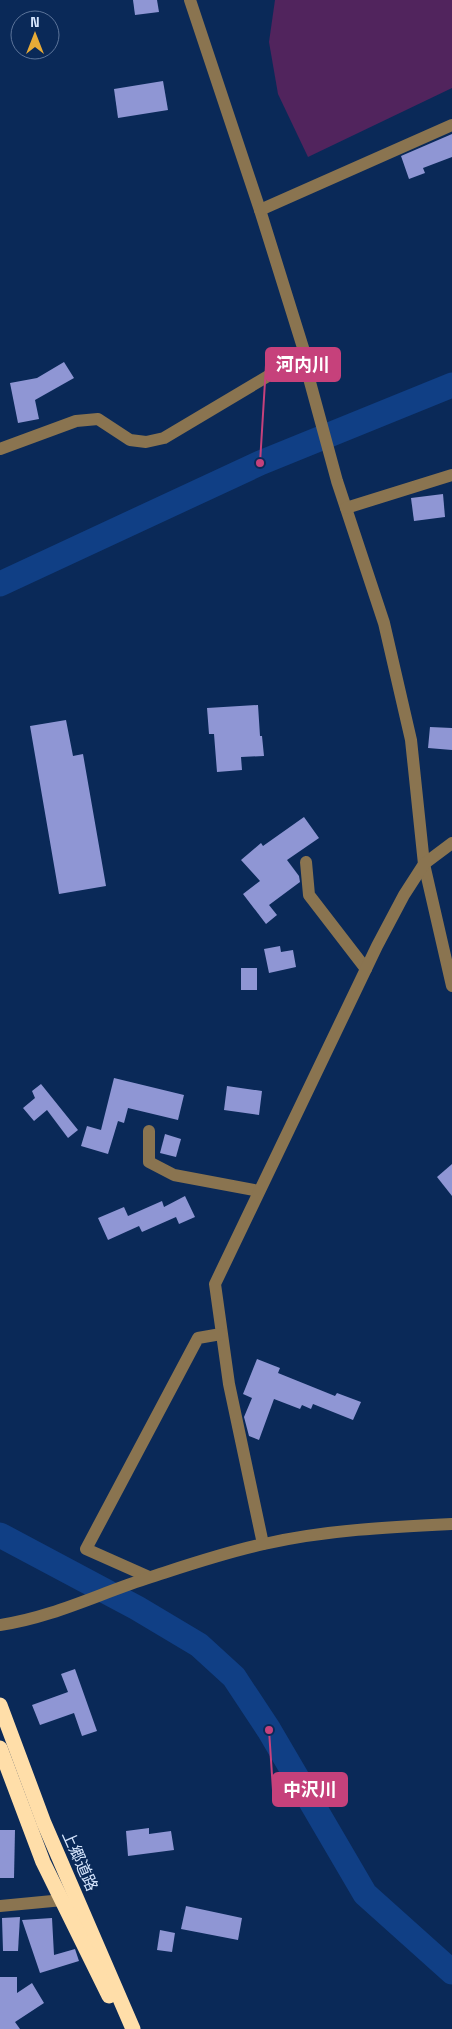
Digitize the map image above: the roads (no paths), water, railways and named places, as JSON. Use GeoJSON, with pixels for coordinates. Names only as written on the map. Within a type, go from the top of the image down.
{"type":"FeatureCollection","features":[{"type":"Feature","properties":{"kind":"highway","name":"上郷道路"},"geometry":{"type":"LineString","coordinates":[[0,1705],[44,1823],[133,2029]]}},
{"type":"Feature","properties":{"kind":"highway","name":"上郷道路"},"geometry":{"type":"LineString","coordinates":[[0,1748],[40,1854],[114,2008],[127,2029]]}},
{"type":"Feature","properties":{"kind":"street"},"geometry":{"type":"LineString","coordinates":[[190,0],[260,210],[305,354],[307,371],[337,481],[384,623],[411,740],[424,864],[452,986]]}},
{"type":"Feature","properties":{"kind":"street"},"geometry":{"type":"LineString","coordinates":[[260,210],[452,125]]}},
{"type":"Feature","properties":{"kind":"street"},"geometry":{"type":"LineString","coordinates":[[0,449],[83,420],[98,419],[130,440],[146,442],[164,438],[305,354]]}},
{"type":"Feature","properties":{"kind":"street"},"geometry":{"type":"LineString","coordinates":[[346,508],[452,475]]}},
{"type":"Feature","properties":{"kind":"street"},"geometry":{"type":"LineString","coordinates":[[263,1544],[229,1384],[215,1284],[366,969],[404,895],[424,864],[452,843]]}},
{"type":"Feature","properties":{"kind":"street"},"geometry":{"type":"LineString","coordinates":[[306,862],[309,895],[366,969]]}},
{"type":"Feature","properties":{"kind":"street"},"geometry":{"type":"LineString","coordinates":[[149,1132],[149,1162],[174,1175],[259,1191]]}},
{"type":"Feature","properties":{"kind":"street"},"geometry":{"type":"LineString","coordinates":[[149,1578],[86,1549],[198,1338],[221,1334]]}},
{"type":"Feature","properties":{"kind":"street"},"geometry":{"type":"LineString","coordinates":[[0,1624],[56,1612],[149,1578],[263,1544],[317,1535],[389,1527],[452,1524]]}},
{"type":"Feature","properties":{"kind":"street"},"geometry":{"type":"LineString","coordinates":[[0,1906],[63,1900]]}},
{"type":"Feature","properties":{"kind":"waterway"},"geometry":{"type":"LineString","coordinates":[[0,584],[260,463],[452,385]]}},
{"type":"Feature","properties":{"kind":"waterway"},"geometry":{"type":"LineString","coordinates":[[0,1535],[137,1608],[199,1645],[234,1677],[269,1730],[365,1894],[452,1972]]}},
{"type":"Feature","properties":{"kind":"place","name":"河内川"},"geometry":{"type":"Point","coordinates":[260,463]}},
{"type":"Feature","properties":{"kind":"place","name":"中沢川"},"geometry":{"type":"Point","coordinates":[269,1730]}}]}
